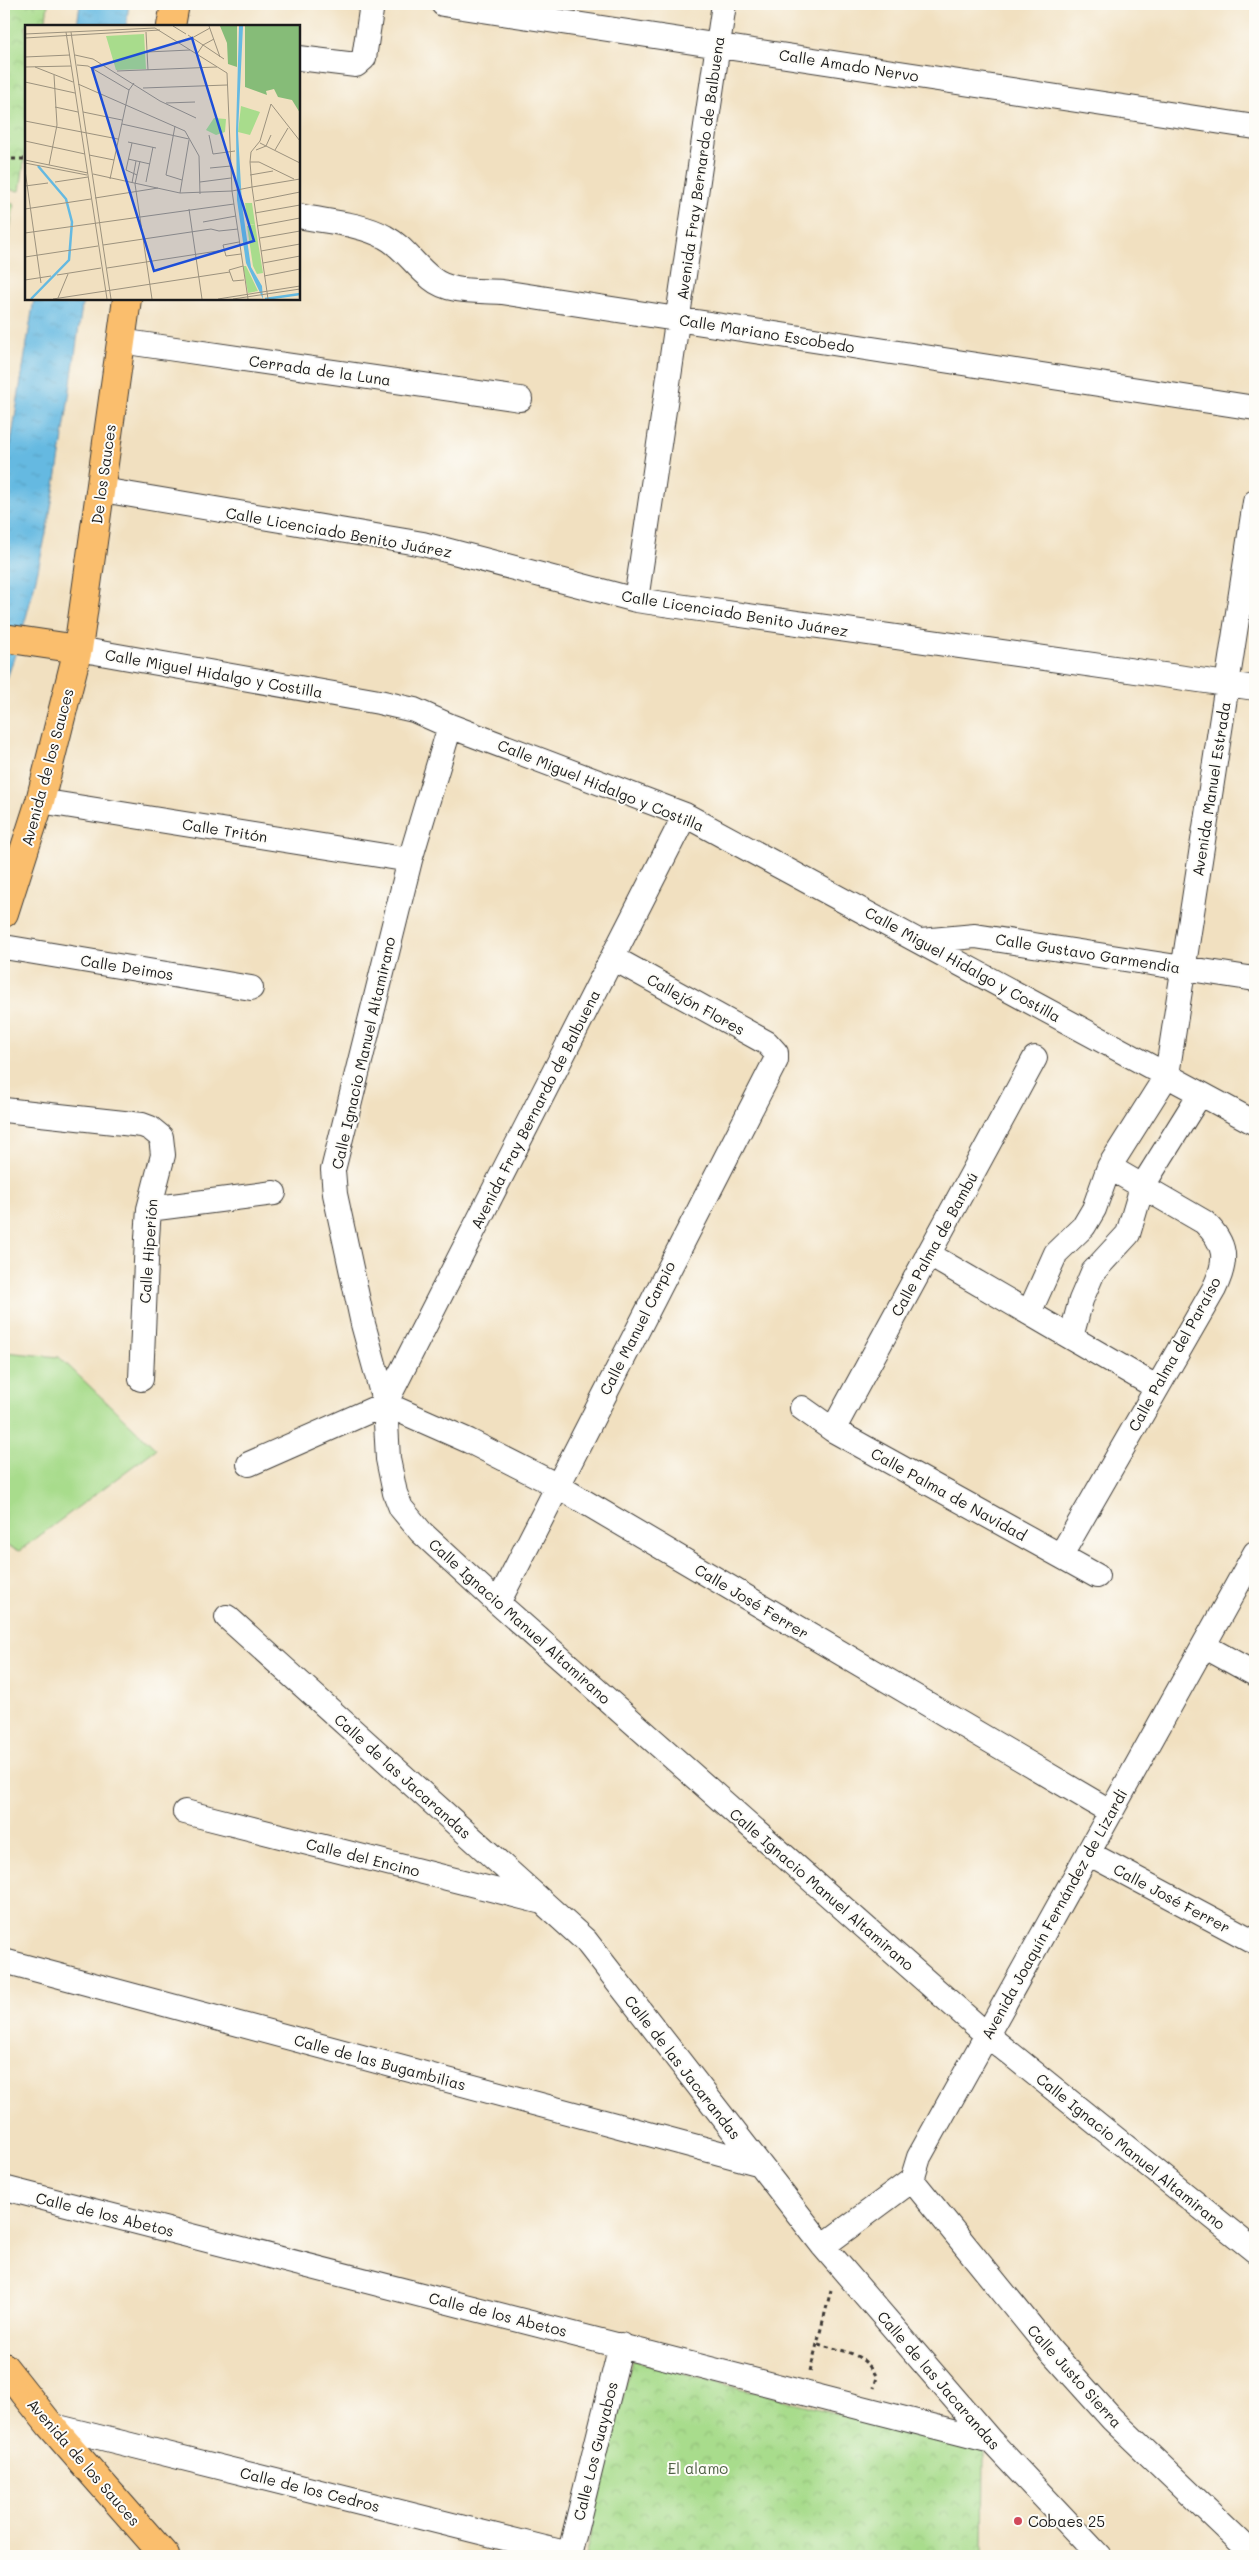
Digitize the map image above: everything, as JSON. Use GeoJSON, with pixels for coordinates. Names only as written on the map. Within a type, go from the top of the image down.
{"type":"FeatureCollection","features":[{"type":"Feature","properties":{"kind":"main road"},"geometry":{"type":"LineString","coordinates":[[171,25],[175,4]]}},
{"type":"Feature","properties":{"kind":"main road","name":"De los Sauces"},"geometry":{"type":"LineString","coordinates":[[78,649],[102,490],[127,300]]}},
{"type":"Feature","properties":{"kind":"main road","name":"Calle Miguel Hidalgo y Costilla"},"geometry":{"type":"LineString","coordinates":[[4,638],[78,649]]}},
{"type":"Feature","properties":{"kind":"main road","name":"Avenida de los Sauces"},"geometry":{"type":"LineString","coordinates":[[4,913],[40,801],[78,649]]}},
{"type":"Feature","properties":{"kind":"main road","name":"Avenida de los Sauces"},"geometry":{"type":"LineString","coordinates":[[4,2367],[50,2424],[165,2556]]}},
{"type":"Feature","properties":{"kind":"street"},"geometry":{"type":"LineString","coordinates":[[300,58],[356,65],[364,58],[372,4]]}},
{"type":"Feature","properties":{"kind":"street","name":"Calle Amado Nervo"},"geometry":{"type":"LineString","coordinates":[[443,4],[1255,126]]}},
{"type":"Feature","properties":{"kind":"street","name":"Avenida Fray Bernardo de Balbuena"},"geometry":{"type":"LineString","coordinates":[[636,600],[724,4]]}},
{"type":"Feature","properties":{"kind":"street","name":"Calle Mariano Escobedo"},"geometry":{"type":"LineString","coordinates":[[300,216],[370,230],[384,236],[398,244],[430,278],[452,289],[502,292],[1255,408]]}},
{"type":"Feature","properties":{"kind":"street","name":"Cerrada de la Luna"},"geometry":{"type":"LineString","coordinates":[[120,342],[520,399]]}},
{"type":"Feature","properties":{"kind":"street","name":"Calle Licenciado Benito Juárez"},"geometry":{"type":"LineString","coordinates":[[102,490],[423,544],[636,600],[1255,688]]}},
{"type":"Feature","properties":{"kind":"street","name":"Avenida Manuel Estrada"},"geometry":{"type":"LineString","coordinates":[[1167,1075],[1255,502]]}},
{"type":"Feature","properties":{"kind":"street","name":"Calle Miguel Hidalgo y Costilla"},"geometry":{"type":"LineString","coordinates":[[78,649],[379,702],[414,710],[450,726],[685,814],[1255,1123]]}},
{"type":"Feature","properties":{"kind":"street","name":"Calle Ignacio Manuel Altamirano"},"geometry":{"type":"LineString","coordinates":[[450,726],[410,860],[333,1170],[335,1194],[363,1324],[385,1404],[389,1468],[401,1508],[421,1532],[498,1603],[987,2035],[1255,2251]]}},
{"type":"Feature","properties":{"kind":"street","name":"Calle Tritón"},"geometry":{"type":"LineString","coordinates":[[40,801],[410,860]]}},
{"type":"Feature","properties":{"kind":"street","name":"Avenida Fray Bernardo de Balbuena"},"geometry":{"type":"LineString","coordinates":[[385,1404],[685,814]]}},
{"type":"Feature","properties":{"kind":"street","name":"Calle Gustavo Garmendia"},"geometry":{"type":"LineString","coordinates":[[920,941],[975,936],[1255,979]]}},
{"type":"Feature","properties":{"kind":"street","name":"Calle Deimos"},"geometry":{"type":"LineString","coordinates":[[4,947],[250,988]]}},
{"type":"Feature","properties":{"kind":"street","name":"Callejón Flores"},"geometry":{"type":"LineString","coordinates":[[613,958],[767,1043],[776,1053]]}},
{"type":"Feature","properties":{"kind":"street","name":"Calle Manuel Carpio"},"geometry":{"type":"LineString","coordinates":[[498,1603],[556,1485],[776,1060],[776,1053]]}},
{"type":"Feature","properties":{"kind":"street","name":"Calle Palma de Bambú"},"geometry":{"type":"LineString","coordinates":[[833,1430],[1035,1058]]}},
{"type":"Feature","properties":{"kind":"street"},"geometry":{"type":"LineString","coordinates":[[1029,1314],[1056,1253],[1084,1226],[1089,1218],[1109,1167],[1167,1075]]}},
{"type":"Feature","properties":{"kind":"street"},"geometry":{"type":"LineString","coordinates":[[1071,1337],[1086,1285],[1100,1264],[1128,1234],[1142,1187],[1200,1094]]}},
{"type":"Feature","properties":{"kind":"street","name":"Calle Hiperión"},"geometry":{"type":"LineString","coordinates":[[4,1110],[142,1125],[156,1132],[163,1143],[164,1155],[149,1209],[141,1379]]}},
{"type":"Feature","properties":{"kind":"street","name":"Calle Palma del Paraíso"},"geometry":{"type":"LineString","coordinates":[[1061,1555],[1216,1283],[1222,1266],[1223,1254],[1216,1234],[1204,1222],[1109,1167]]}},
{"type":"Feature","properties":{"kind":"street"},"geometry":{"type":"LineString","coordinates":[[149,1209],[274,1193]]}},
{"type":"Feature","properties":{"kind":"street"},"geometry":{"type":"LineString","coordinates":[[928,1254],[1156,1387]]}},
{"type":"Feature","properties":{"kind":"street"},"geometry":{"type":"LineString","coordinates":[[249,1464],[385,1404]]}},
{"type":"Feature","properties":{"kind":"street","name":"Calle José Ferrer"},"geometry":{"type":"LineString","coordinates":[[385,1404],[469,1441],[556,1485],[1111,1812]]}},
{"type":"Feature","properties":{"kind":"street","name":"Calle Palma de Navidad"},"geometry":{"type":"LineString","coordinates":[[802,1408],[833,1430],[1097,1576]]}},
{"type":"Feature","properties":{"kind":"street","name":"Avenida Joaquín Fernández de Lizardi"},"geometry":{"type":"LineString","coordinates":[[912,2180],[919,2157],[1255,1553]]}},
{"type":"Feature","properties":{"kind":"street","name":"Calle de las Jacarandas"},"geometry":{"type":"LineString","coordinates":[[227,1617],[586,1941],[757,2163],[830,2254],[991,2441],[1099,2556]]}},
{"type":"Feature","properties":{"kind":"street"},"geometry":{"type":"LineString","coordinates":[[1204,1646],[1255,1674]]}},
{"type":"Feature","properties":{"kind":"street","name":"Calle del Encino"},"geometry":{"type":"LineString","coordinates":[[185,1812],[542,1902]]}},
{"type":"Feature","properties":{"kind":"street","name":"Calle José Ferrer"},"geometry":{"type":"LineString","coordinates":[[1088,1853],[1255,1942]]}},
{"type":"Feature","properties":{"kind":"street","name":"Calle de las Bugambilias"},"geometry":{"type":"LineString","coordinates":[[4,1961],[757,2163]]}},
{"type":"Feature","properties":{"kind":"street"},"geometry":{"type":"LineString","coordinates":[[830,2254],[912,2180]]}},
{"type":"Feature","properties":{"kind":"street","name":"Calle Justo Sierra"},"geometry":{"type":"LineString","coordinates":[[912,2180],[1044,2343],[1112,2419],[1255,2556]]}},
{"type":"Feature","properties":{"kind":"street","name":"Calle de los Abetos"},"geometry":{"type":"LineString","coordinates":[[4,2188],[991,2441]]}},
{"type":"Feature","properties":{"kind":"street","name":"Calle Los Guayabos"},"geometry":{"type":"LineString","coordinates":[[569,2555],[620,2346]]}},
{"type":"Feature","properties":{"kind":"street","name":"Calle de los Cedros"},"geometry":{"type":"LineString","coordinates":[[50,2424],[569,2555]]}},
{"type":"Feature","properties":{"kind":"path"},"geometry":{"type":"LineString","coordinates":[[4,159],[25,159]]}},
{"type":"Feature","properties":{"kind":"path"},"geometry":{"type":"LineString","coordinates":[[803,2392],[818,2344],[830,2254]]}},
{"type":"Feature","properties":{"kind":"path"},"geometry":{"type":"LineString","coordinates":[[818,2344],[858,2356],[869,2363],[876,2377],[869,2411]]}},
{"type":"Feature","properties":{"kind":"green space"},"geometry":{"type":"Polygon","coordinates":[[[4,4],[48,4],[45,25],[25,25],[25,155],[20,191],[4,189],[4,4]]]}},
{"type":"Feature","properties":{"kind":"green space"},"geometry":{"type":"Polygon","coordinates":[[[4,202],[14,204],[4,269],[4,202]]]}},
{"type":"Feature","properties":{"kind":"green space"},"geometry":{"type":"Polygon","coordinates":[[[4,1352],[59,1357],[156,1449],[19,1551],[4,1545],[4,1352]]]}},
{"type":"Feature","properties":{"kind":"green space","name":"El alamo"},"geometry":{"type":"Polygon","coordinates":[[[632,2360],[984,2452],[983,2556],[585,2556],[632,2360]]]}},
{"type":"Feature","properties":{"kind":"water"},"geometry":{"type":"Polygon","coordinates":[[[80,4],[129,4],[126,25],[77,25],[80,4]]]}},
{"type":"Feature","properties":{"kind":"water"},"geometry":{"type":"Polygon","coordinates":[[[34,300],[83,300],[62,446],[44,544],[20,640],[4,687],[4,473],[9,455],[34,300]]]}},
{"type":"Feature","properties":{"kind":"place","name":"Cobaes 25"},"geometry":{"type":"Point","coordinates":[1018,2521]}}]}
